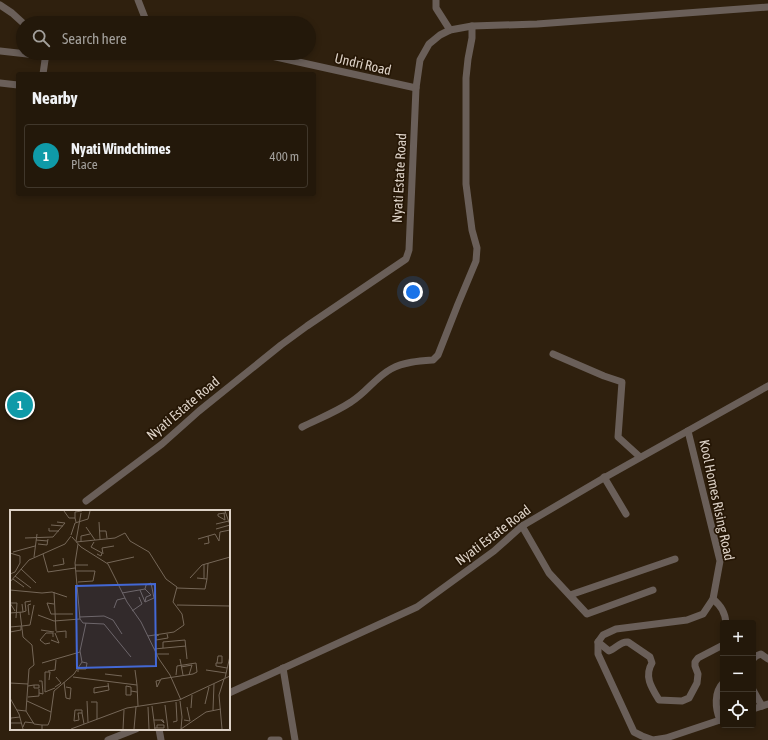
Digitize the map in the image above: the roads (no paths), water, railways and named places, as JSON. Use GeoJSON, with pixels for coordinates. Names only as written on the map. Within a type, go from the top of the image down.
{"type":"FeatureCollection","features":[{"type":"Feature","properties":{"kind":"street"},"geometry":{"type":"LineString","coordinates":[[138,0],[144,16]]}},
{"type":"Feature","properties":{"kind":"street"},"geometry":{"type":"LineString","coordinates":[[436,0],[436,8],[450,30]]}},
{"type":"Feature","properties":{"kind":"street"},"geometry":{"type":"LineString","coordinates":[[0,5],[16,17]]}},
{"type":"Feature","properties":{"kind":"street","name":"Nyati Estate Road"},"geometry":{"type":"LineString","coordinates":[[86,501],[162,444],[199,411],[281,345],[406,259],[409,250],[416,88],[420,60],[429,44],[440,35],[450,30],[472,26],[544,23],[768,7]]}},
{"type":"Feature","properties":{"kind":"street"},"geometry":{"type":"LineString","coordinates":[[302,427],[352,402],[391,369],[410,362],[433,360],[438,355],[476,262],[477,248],[472,230],[466,184],[466,78],[472,38],[472,26]]}},
{"type":"Feature","properties":{"kind":"street"},"geometry":{"type":"LineString","coordinates":[[0,51],[16,52]]}},
{"type":"Feature","properties":{"kind":"street"},"geometry":{"type":"LineString","coordinates":[[43,72],[45,60]]}},
{"type":"Feature","properties":{"kind":"street","name":"Undri Road"},"geometry":{"type":"LineString","coordinates":[[290,60],[416,88]]}},
{"type":"Feature","properties":{"kind":"street"},"geometry":{"type":"LineString","coordinates":[[0,83],[16,85]]}},
{"type":"Feature","properties":{"kind":"street"},"geometry":{"type":"LineString","coordinates":[[553,354],[604,376],[622,382],[618,437],[640,457]]}},
{"type":"Feature","properties":{"kind":"street","name":"Nyati Estate Road"},"geometry":{"type":"LineString","coordinates":[[230,693],[417,607],[494,551],[522,526],[604,477],[768,386]]}},
{"type":"Feature","properties":{"kind":"street","name":"Kool Homes Rising Road"},"geometry":{"type":"LineString","coordinates":[[598,642],[603,635],[616,629],[687,620],[703,614],[713,599],[720,561],[688,431]]}},
{"type":"Feature","properties":{"kind":"street"},"geometry":{"type":"LineString","coordinates":[[604,477],[626,514]]}},
{"type":"Feature","properties":{"kind":"street"},"geometry":{"type":"LineString","coordinates":[[522,526],[549,573],[587,614],[653,590]]}},
{"type":"Feature","properties":{"kind":"street"},"geometry":{"type":"LineString","coordinates":[[570,595],[675,559]]}},
{"type":"Feature","properties":{"kind":"street"},"geometry":{"type":"LineString","coordinates":[[713,599],[724,612],[725,620]]}},
{"type":"Feature","properties":{"kind":"street"},"geometry":{"type":"LineString","coordinates":[[598,642],[609,651],[614,649],[622,642],[628,642],[650,657],[652,663],[648,669],[648,677],[656,695],[659,700],[670,701],[682,701],[689,698],[697,683],[698,674],[695,662],[698,658],[720,645]]}},
{"type":"Feature","properties":{"kind":"street"},"geometry":{"type":"LineString","coordinates":[[598,642],[598,654],[634,732],[653,740],[666,738],[720,720]]}},
{"type":"Feature","properties":{"kind":"street"},"geometry":{"type":"LineString","coordinates":[[756,656],[761,654],[768,659]]}},
{"type":"Feature","properties":{"kind":"street"},"geometry":{"type":"LineString","coordinates":[[283,668],[295,740]]}},
{"type":"Feature","properties":{"kind":"street"},"geometry":{"type":"LineString","coordinates":[[720,685],[718,687],[717,693],[717,705],[720,713]]}},
{"type":"Feature","properties":{"kind":"street"},"geometry":{"type":"LineString","coordinates":[[755,692],[765,705]]}},
{"type":"Feature","properties":{"kind":"street"},"geometry":{"type":"LineString","coordinates":[[111,739],[134,730]]}},
{"type":"Feature","properties":{"kind":"street"},"geometry":{"type":"LineString","coordinates":[[160,730],[161,740]]}},
{"type":"Feature","properties":{"kind":"street"},"geometry":{"type":"LineString","coordinates":[[271,740],[279,740]]}},
{"type":"Feature","properties":{"kind":"place","name":"Nyati Windchimes"},"geometry":{"type":"Point","coordinates":[20,405]}}]}
